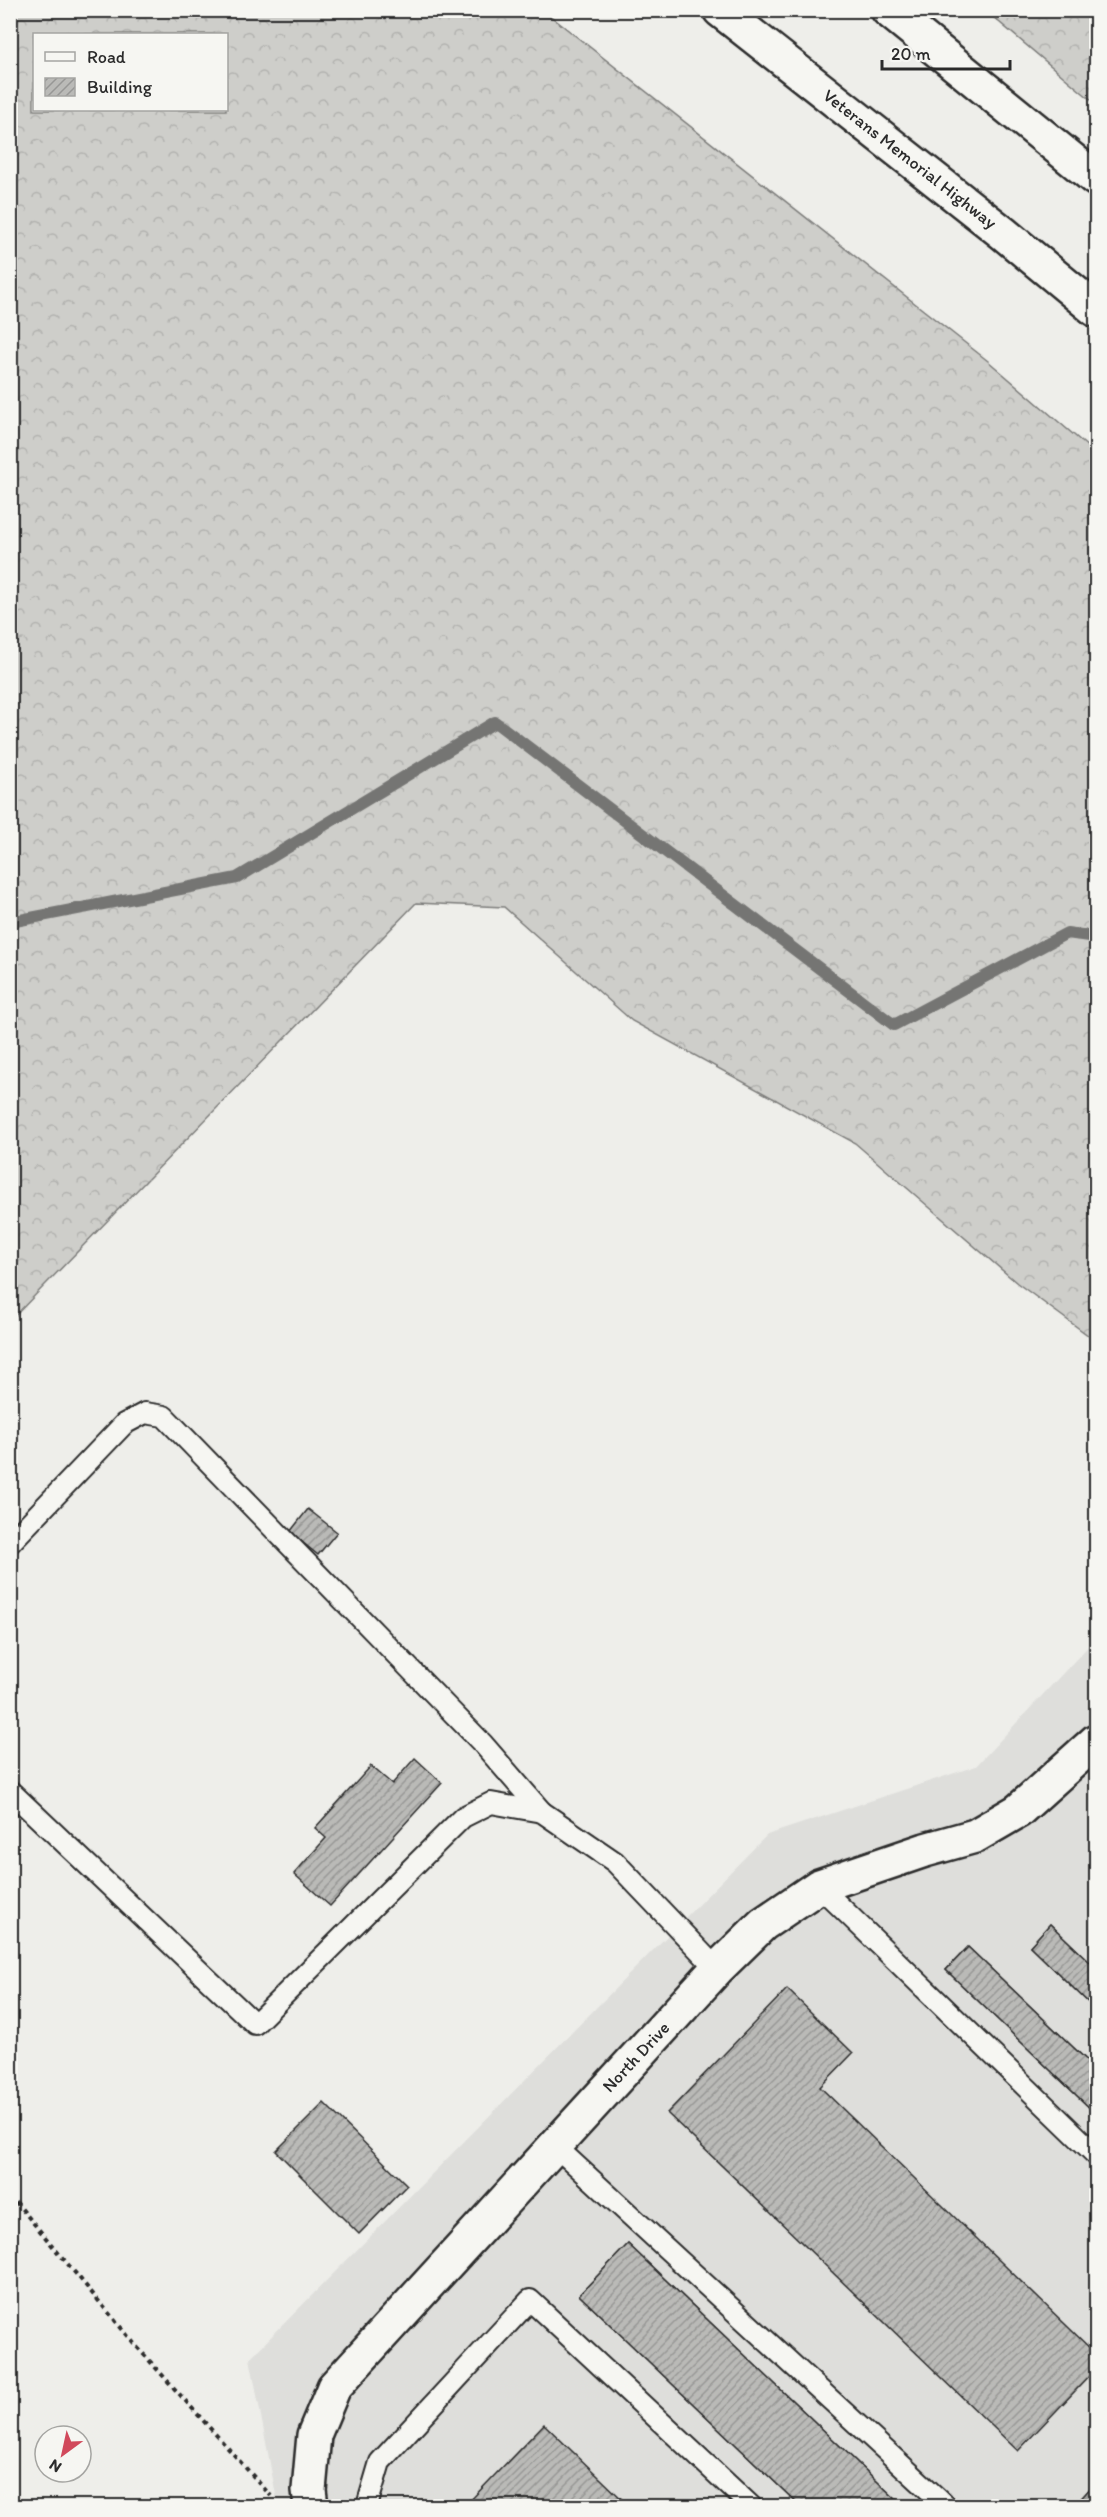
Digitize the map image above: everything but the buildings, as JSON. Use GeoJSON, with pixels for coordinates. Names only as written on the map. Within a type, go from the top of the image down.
{"type":"FeatureCollection","features":[{"type":"Feature","properties":{"kind":"main road","name":"Veterans Memorial Highway"},"geometry":{"type":"LineString","coordinates":[[720,10],[995,226],[1096,310]]}},
{"type":"Feature","properties":{"kind":"main road"},"geometry":{"type":"LineString","coordinates":[[888,10],[1096,179]]}},
{"type":"Feature","properties":{"kind":"main road","name":"North Drive"},"geometry":{"type":"LineString","coordinates":[[311,2506],[309,2490],[314,2435],[334,2386],[717,1969],[763,1924],[819,1886],[925,1850],[975,1836],[1018,1811],[1094,1747]]}},
{"type":"Feature","properties":{"kind":"lane"},"geometry":{"type":"LineString","coordinates":[[10,1543],[124,1424],[145,1413],[164,1416],[468,1728],[542,1812],[615,1862],[717,1969]]}},
{"type":"Feature","properties":{"kind":"lane"},"geometry":{"type":"LineString","coordinates":[[10,1791],[255,2024],[463,1817],[491,1803],[542,1812]]}},
{"type":"Feature","properties":{"kind":"lane"},"geometry":{"type":"LineString","coordinates":[[819,1886],[1096,2155]]}},
{"type":"Feature","properties":{"kind":"lane"},"geometry":{"type":"LineString","coordinates":[[554,2145],[946,2506]]}},
{"type":"Feature","properties":{"kind":"lane"},"geometry":{"type":"LineString","coordinates":[[368,2506],[380,2462],[530,2300],[751,2506]]}},
{"type":"Feature","properties":{"kind":"path"},"geometry":{"type":"LineString","coordinates":[[10,2195],[138,2348],[272,2498]]}},
{"type":"Feature","properties":{"kind":"shaded area"},"geometry":{"type":"Polygon","coordinates":[[[1096,1638],[1096,2506],[278,2506],[250,2358],[767,1835],[976,1766],[1096,1638]]]}},
{"type":"Feature","properties":{"kind":"green space"},"geometry":{"type":"Polygon","coordinates":[[[11,10],[544,11],[988,361],[1096,454],[1096,1341],[1017,1283],[855,1143],[632,1021],[504,907],[416,903],[11,1320],[11,10]]]}},
{"type":"Feature","properties":{"kind":"green space"},"geometry":{"type":"Polygon","coordinates":[[[986,11],[1096,11],[1096,104],[986,11]]]}},
{"type":"Feature","properties":{"kind":"waterway"},"geometry":{"type":"LineString","coordinates":[[10,922],[237,878],[495,722],[894,1025],[1067,933],[1096,937]]}}]}
